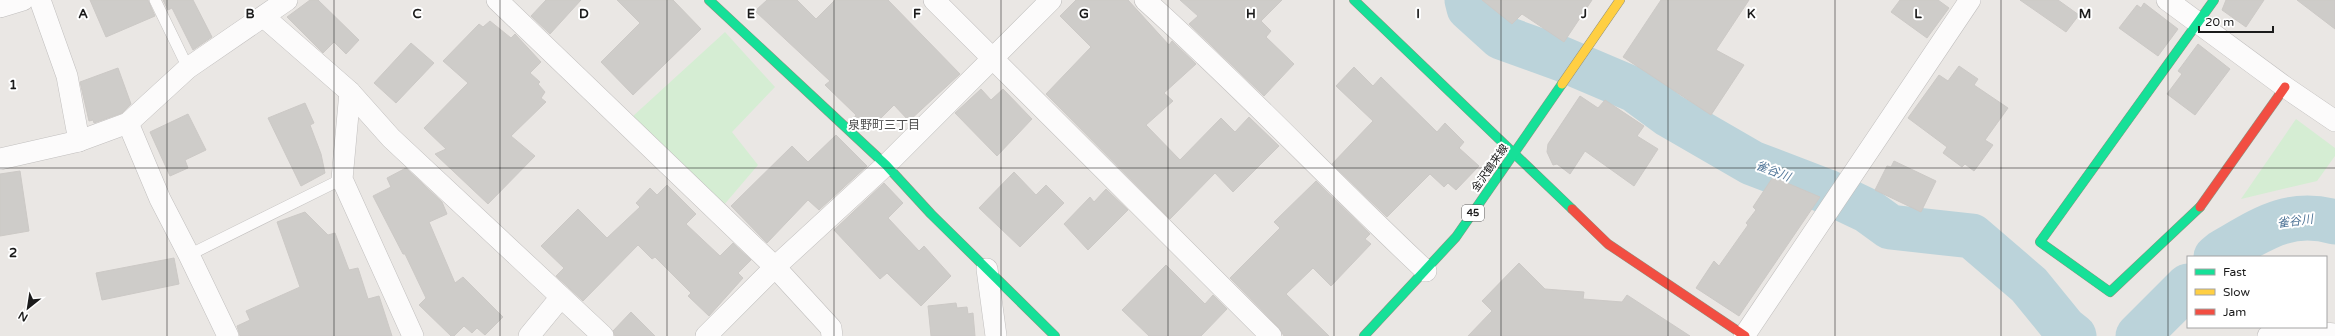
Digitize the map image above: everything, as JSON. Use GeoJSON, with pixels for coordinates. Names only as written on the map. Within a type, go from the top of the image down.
{"type":"FeatureCollection","features":[{"type":"Feature","properties":{"kind":"street"},"geometry":{"type":"LineString","coordinates":[[0,7],[23,0]]}},
{"type":"Feature","properties":{"kind":"street"},"geometry":{"type":"LineString","coordinates":[[40,0],[67,76],[79,141]]}},
{"type":"Feature","properties":{"kind":"street"},"geometry":{"type":"LineString","coordinates":[[0,159],[79,141],[128,123],[188,68],[287,0]]}},
{"type":"Feature","properties":{"kind":"street"},"geometry":{"type":"LineString","coordinates":[[497,0],[775,267],[831,328],[832,336]]}},
{"type":"Feature","properties":{"kind":"street"},"geometry":{"type":"LineString","coordinates":[[709,0],[886,165],[987,269],[1055,336]]}},
{"type":"Feature","properties":{"kind":"street"},"geometry":{"type":"LineString","coordinates":[[934,0],[1271,336]]}},
{"type":"Feature","properties":{"kind":"street"},"geometry":{"type":"LineString","coordinates":[[706,336],[775,267],[886,165],[1051,0]]}},
{"type":"Feature","properties":{"kind":"street"},"geometry":{"type":"LineString","coordinates":[[1145,0],[1200,50],[1347,197],[1426,271]]}},
{"type":"Feature","properties":{"kind":"street"},"geometry":{"type":"LineString","coordinates":[[1354,0],[1608,244],[1744,336],[1970,0]]}},
{"type":"Feature","properties":{"kind":"street","name":"金沢鶴来線"},"geometry":{"type":"LineString","coordinates":[[1364,336],[1456,237],[1515,154],[1620,0]]}},
{"type":"Feature","properties":{"kind":"street"},"geometry":{"type":"LineString","coordinates":[[2167,0],[2285,87],[2335,121]]}},
{"type":"Feature","properties":{"kind":"street"},"geometry":{"type":"LineString","coordinates":[[2214,0],[2199,24],[2040,242],[2110,292],[2196,212],[2285,87]]}},
{"type":"Feature","properties":{"kind":"street"},"geometry":{"type":"LineString","coordinates":[[264,17],[350,92],[391,138],[603,336]]}},
{"type":"Feature","properties":{"kind":"street"},"geometry":{"type":"LineString","coordinates":[[350,92],[342,180],[413,336]]}},
{"type":"Feature","properties":{"kind":"street"},"geometry":{"type":"LineString","coordinates":[[128,123],[160,199],[228,336]]}},
{"type":"Feature","properties":{"kind":"street"},"geometry":{"type":"LineString","coordinates":[[987,269],[996,336]]}},
{"type":"Feature","properties":{"kind":"street"},"geometry":{"type":"LineString","coordinates":[[529,336],[561,297]]}},
{"type":"Feature","properties":{"kind":"street"},"geometry":{"type":"LineString","coordinates":[[2268,336],[2280,328],[2335,334]]}},
{"type":"Feature","properties":{"kind":"lane"},"geometry":{"type":"LineString","coordinates":[[155,0],[188,68]]}},
{"type":"Feature","properties":{"kind":"lane"},"geometry":{"type":"LineString","coordinates":[[189,255],[342,180]]}},
{"type":"Feature","properties":{"kind":"green space"},"geometry":{"type":"Polygon","coordinates":[[[725,32],[775,87],[732,132],[758,165],[723,206],[632,117],[725,32]]]}},
{"type":"Feature","properties":{"kind":"green space"},"geometry":{"type":"Polygon","coordinates":[[[2296,119],[2335,148],[2335,156],[2317,181],[2241,199],[2296,119]]]}},
{"type":"Feature","properties":{"kind":"building"},"geometry":{"type":"Polygon","coordinates":[[[90,0],[148,0],[155,16],[106,37],[90,0]]]}},
{"type":"Feature","properties":{"kind":"building"},"geometry":{"type":"Polygon","coordinates":[[[163,0],[193,0],[212,37],[193,50],[172,8],[168,10],[163,0]]]}},
{"type":"Feature","properties":{"kind":"building"},"geometry":{"type":"Polygon","coordinates":[[[310,0],[318,0],[359,40],[346,54],[334,42],[323,53],[287,17],[310,0]]]}},
{"type":"Feature","properties":{"kind":"building"},"geometry":{"type":"Polygon","coordinates":[[[546,0],[581,0],[550,34],[531,16],[546,0]]]}},
{"type":"Feature","properties":{"kind":"building"},"geometry":{"type":"Polygon","coordinates":[[[617,0],[673,0],[701,29],[633,95],[601,62],[640,23],[617,0]]]}},
{"type":"Feature","properties":{"kind":"building"},"geometry":{"type":"Polygon","coordinates":[[[767,0],[797,0],[816,19],[835,0],[888,0],[960,74],[909,121],[894,105],[868,131],[854,118],[856,115],[825,85],[830,81],[755,11],[767,0]]]}},
{"type":"Feature","properties":{"kind":"building"},"geometry":{"type":"Polygon","coordinates":[[[1076,0],[1128,0],[1169,45],[1172,41],[1196,64],[1164,93],[1173,101],[1146,125],[1180,160],[1221,118],[1235,132],[1249,117],[1279,146],[1233,192],[1215,173],[1170,219],[1046,94],[1091,47],[1060,16],[1076,0]]]}},
{"type":"Feature","properties":{"kind":"building"},"geometry":{"type":"Polygon","coordinates":[[[1180,0],[1282,0],[1261,21],[1271,31],[1266,37],[1294,64],[1264,96],[1189,24],[1198,16],[1180,0]]]}},
{"type":"Feature","properties":{"kind":"building"},"geometry":{"type":"Polygon","coordinates":[[[1482,0],[1592,0],[1564,42],[1522,14],[1512,24],[1482,0]]]}},
{"type":"Feature","properties":{"kind":"building"},"geometry":{"type":"Polygon","coordinates":[[[1661,0],[1749,0],[1716,50],[1744,65],[1711,115],[1623,57],[1661,0]]]}},
{"type":"Feature","properties":{"kind":"building"},"geometry":{"type":"Polygon","coordinates":[[[1900,0],[1938,0],[1949,8],[1927,38],[1891,12],[1900,0]]]}},
{"type":"Feature","properties":{"kind":"building"},"geometry":{"type":"Polygon","coordinates":[[[2020,0],[2058,0],[2079,15],[2066,32],[2020,0]]]}},
{"type":"Feature","properties":{"kind":"building"},"geometry":{"type":"Polygon","coordinates":[[[2226,0],[2264,0],[2246,27],[2222,10],[2226,0]]]}},
{"type":"Feature","properties":{"kind":"building"},"geometry":{"type":"Polygon","coordinates":[[[2297,0],[2335,0],[2335,29],[2297,0]]]}},
{"type":"Feature","properties":{"kind":"building"},"geometry":{"type":"Polygon","coordinates":[[[2144,3],[2178,29],[2158,56],[2119,28],[2137,5],[2141,8],[2144,3]]]}},
{"type":"Feature","properties":{"kind":"building"},"geometry":{"type":"Polygon","coordinates":[[[490,21],[511,38],[515,34],[541,62],[530,73],[540,82],[538,84],[545,92],[541,98],[546,102],[511,136],[535,156],[488,204],[435,154],[446,149],[424,128],[468,83],[443,61],[479,24],[483,27],[490,21]]]}},
{"type":"Feature","properties":{"kind":"building"},"geometry":{"type":"Polygon","coordinates":[[[411,43],[434,63],[396,103],[374,83],[411,43]]]}},
{"type":"Feature","properties":{"kind":"building"},"geometry":{"type":"Polygon","coordinates":[[[2198,44],[2230,69],[2195,115],[2167,94],[2182,74],[2178,71],[2198,44]]]}},
{"type":"Feature","properties":{"kind":"building"},"geometry":{"type":"Polygon","coordinates":[[[1959,66],[1978,79],[1974,85],[2008,108],[1985,140],[1993,145],[1974,171],[1965,164],[1962,167],[1943,153],[1947,147],[1908,118],[1939,75],[1948,81],[1959,66]]]}},
{"type":"Feature","properties":{"kind":"building"},"geometry":{"type":"Polygon","coordinates":[[[1354,67],[1373,86],[1381,77],[1437,132],[1445,123],[1464,142],[1459,148],[1479,166],[1456,190],[1448,183],[1444,187],[1430,174],[1387,217],[1332,164],[1373,121],[1336,86],[1354,67]]]}},
{"type":"Feature","properties":{"kind":"building"},"geometry":{"type":"Polygon","coordinates":[[[118,68],[131,104],[122,113],[94,123],[93,120],[89,121],[80,82],[118,68]]]}},
{"type":"Feature","properties":{"kind":"building"},"geometry":{"type":"Polygon","coordinates":[[[981,89],[991,100],[1003,89],[1032,119],[997,156],[955,113],[981,89]]]}},
{"type":"Feature","properties":{"kind":"building"},"geometry":{"type":"Polygon","coordinates":[[[1580,96],[1598,108],[1605,100],[1644,126],[1637,136],[1658,149],[1634,186],[1585,151],[1570,174],[1557,164],[1553,165],[1547,152],[1548,144],[1580,96]]]}},
{"type":"Feature","properties":{"kind":"building"},"geometry":{"type":"Polygon","coordinates":[[[305,103],[314,123],[310,125],[321,154],[325,173],[301,186],[268,118],[305,103]]]}},
{"type":"Feature","properties":{"kind":"building"},"geometry":{"type":"Polygon","coordinates":[[[188,114],[206,150],[185,160],[188,168],[170,176],[150,132],[188,114]]]}},
{"type":"Feature","properties":{"kind":"building"},"geometry":{"type":"Polygon","coordinates":[[[836,135],[867,166],[819,210],[808,200],[767,243],[731,206],[792,146],[808,162],[836,135]]]}},
{"type":"Feature","properties":{"kind":"building"},"geometry":{"type":"Polygon","coordinates":[[[1894,161],[1936,181],[1921,212],[1875,190],[1887,166],[1891,167],[1894,161]]]}},
{"type":"Feature","properties":{"kind":"building"},"geometry":{"type":"Polygon","coordinates":[[[406,168],[442,202],[447,214],[429,222],[455,283],[463,277],[503,317],[485,335],[477,328],[472,333],[464,326],[454,336],[451,336],[419,305],[426,298],[405,254],[403,254],[373,196],[391,187],[387,178],[406,168]]]}},
{"type":"Feature","properties":{"kind":"building"},"geometry":{"type":"Polygon","coordinates":[[[20,171],[29,231],[0,236],[0,174],[20,171]]]}},
{"type":"Feature","properties":{"kind":"building"},"geometry":{"type":"Polygon","coordinates":[[[1014,172],[1036,195],[1046,185],[1064,203],[1020,247],[979,208],[1014,172]]]}},
{"type":"Feature","properties":{"kind":"building"},"geometry":{"type":"Polygon","coordinates":[[[1773,177],[1820,197],[1739,316],[1696,288],[1714,261],[1719,266],[1748,225],[1746,223],[1756,210],[1753,207],[1773,177]]]}},
{"type":"Feature","properties":{"kind":"building"},"geometry":{"type":"Polygon","coordinates":[[[1316,181],[1370,234],[1365,239],[1371,244],[1331,286],[1313,268],[1286,294],[1329,336],[1284,336],[1279,328],[1230,278],[1280,228],[1274,222],[1316,181]]]}},
{"type":"Feature","properties":{"kind":"building"},"geometry":{"type":"Polygon","coordinates":[[[884,183],[903,203],[888,218],[919,251],[924,246],[951,276],[921,306],[887,273],[880,279],[834,230],[884,183]]]}},
{"type":"Feature","properties":{"kind":"building"},"geometry":{"type":"Polygon","coordinates":[[[667,185],[696,214],[686,224],[720,256],[733,243],[751,260],[738,273],[743,278],[709,316],[688,296],[691,293],[655,257],[652,259],[638,245],[583,301],[556,276],[564,268],[541,246],[578,209],[607,238],[640,207],[636,203],[650,188],[657,195],[667,185]]]}},
{"type":"Feature","properties":{"kind":"building"},"geometry":{"type":"Polygon","coordinates":[[[1106,189],[1128,210],[1088,250],[1064,224],[1090,197],[1094,202],[1106,189]]]}},
{"type":"Feature","properties":{"kind":"building"},"geometry":{"type":"Polygon","coordinates":[[[305,212],[328,235],[335,233],[349,270],[358,268],[368,299],[379,296],[392,336],[240,336],[237,326],[250,320],[246,311],[300,287],[277,222],[305,212]]]}},
{"type":"Feature","properties":{"kind":"building"},"geometry":{"type":"Polygon","coordinates":[[[174,258],[179,284],[102,300],[96,273],[174,258]]]}},
{"type":"Feature","properties":{"kind":"building"},"geometry":{"type":"Polygon","coordinates":[[[1519,263],[1545,289],[1584,292],[1583,299],[1622,302],[1627,295],[1690,336],[1468,336],[1492,311],[1482,301],[1519,263]]]}},
{"type":"Feature","properties":{"kind":"building"},"geometry":{"type":"Polygon","coordinates":[[[1166,265],[1205,304],[1213,295],[1227,309],[1201,336],[1149,336],[1122,310],[1166,265]]]}},
{"type":"Feature","properties":{"kind":"building"},"geometry":{"type":"Polygon","coordinates":[[[956,303],[957,308],[967,307],[968,314],[973,313],[975,336],[931,336],[928,306],[956,303]]]}},
{"type":"Feature","properties":{"kind":"building"},"geometry":{"type":"Polygon","coordinates":[[[631,312],[655,336],[615,336],[613,331],[631,312]]]}},
{"type":"Feature","properties":{"kind":"waterway","name":"雀谷川"},"geometry":{"type":"LineString","coordinates":[[1467,0],[1469,8],[1501,37],[1562,59],[1635,90],[1669,115],[1752,163],[1828,192],[1868,211],[1890,227],[1972,236],[2029,285],[2064,328],[2074,336]]}},
{"type":"Feature","properties":{"kind":"waterway","name":"雀谷川"},"geometry":{"type":"LineString","coordinates":[[2217,256],[2262,229],[2289,220],[2303,218],[2335,222]]}},
{"type":"Feature","properties":{"kind":"waterway","name":"雀谷川"},"geometry":{"type":"LineString","coordinates":[[2138,336],[2187,287]]}},
{"type":"Feature","properties":{"kind":"traffic: fast"},"geometry":{"type":"LineString","coordinates":[[709,0],[886,165],[931,214],[1055,336]]}},
{"type":"Feature","properties":{"kind":"traffic: fast"},"geometry":{"type":"LineString","coordinates":[[1354,0],[1572,209]]}},
{"type":"Feature","properties":{"kind":"traffic: fast"},"geometry":{"type":"LineString","coordinates":[[2200,207],[2110,292],[2040,242],[2214,0]]}},
{"type":"Feature","properties":{"kind":"traffic: fast"},"geometry":{"type":"LineString","coordinates":[[1364,336],[1456,237],[1562,84]]}},
{"type":"Feature","properties":{"kind":"traffic: slow"},"geometry":{"type":"LineString","coordinates":[[1562,84],[1620,0]]}},
{"type":"Feature","properties":{"kind":"traffic: jam"},"geometry":{"type":"LineString","coordinates":[[2200,207],[2285,87]]}},
{"type":"Feature","properties":{"kind":"traffic: jam"},"geometry":{"type":"LineString","coordinates":[[1572,209],[1608,244],[1745,336]]}},
{"type":"Feature","properties":{"kind":"district","name":"泉野町三丁目"},"geometry":{"type":"Point","coordinates":[884,125]}}]}
